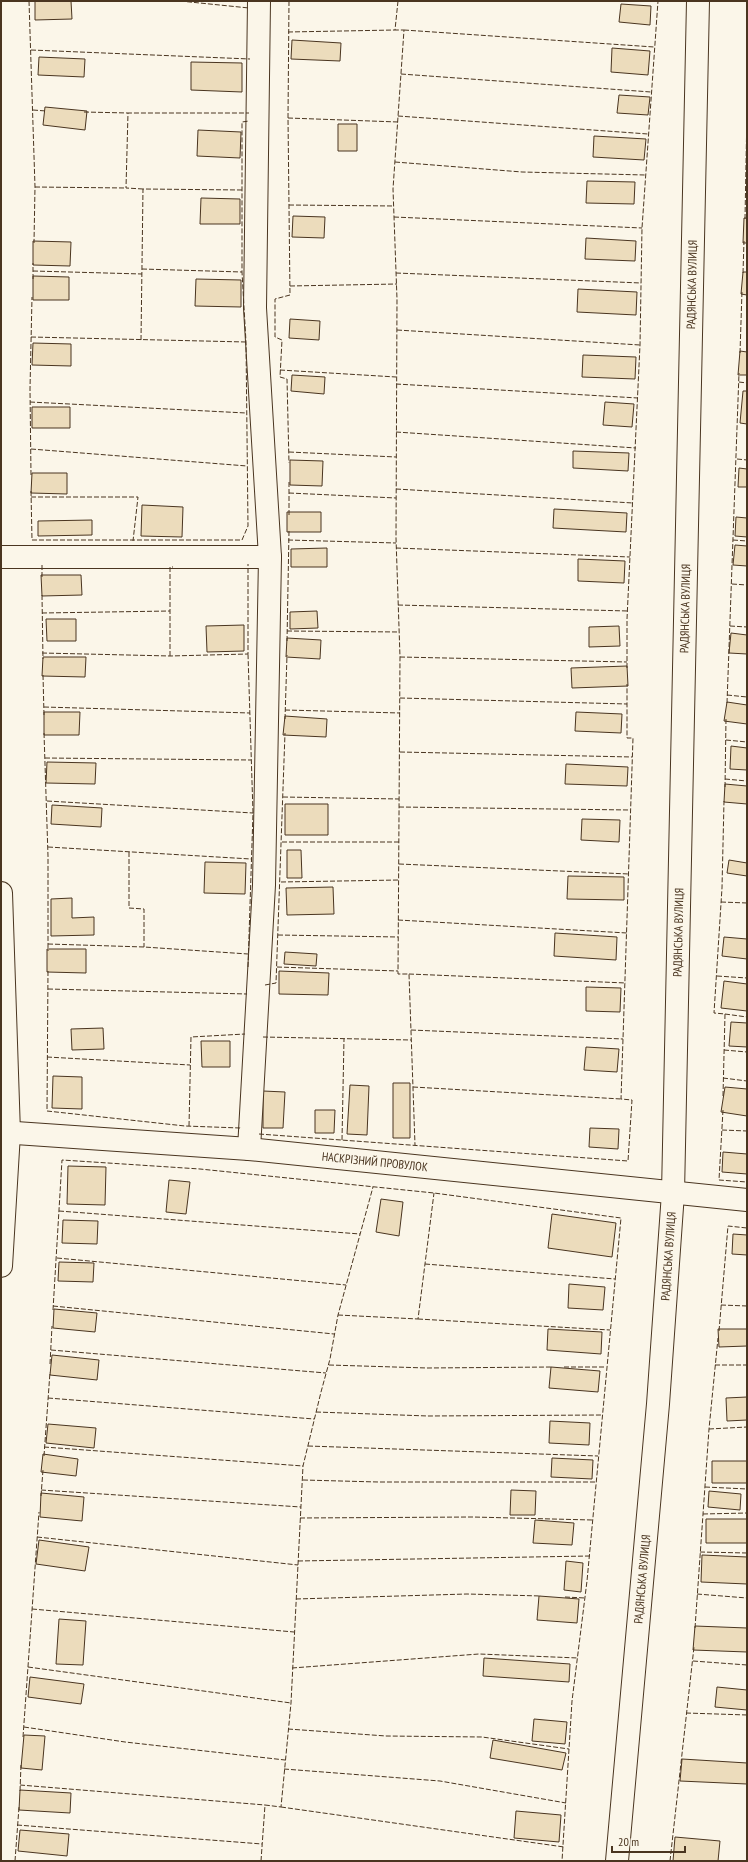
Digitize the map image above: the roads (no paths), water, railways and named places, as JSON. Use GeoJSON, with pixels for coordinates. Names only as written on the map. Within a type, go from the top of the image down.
{"type":"FeatureCollection","features":[{"type":"Feature","properties":{"kind":"street"},"geometry":{"type":"LineString","coordinates":[[249,1149],[264,885],[270,557],[255,308],[259,1]]}},
{"type":"Feature","properties":{"kind":"street","name":"РАДЯНСЬКА ВУЛИЦЯ"},"geometry":{"type":"LineString","coordinates":[[617,1861],[658,1404],[673,1193],[698,1]]}},
{"type":"Feature","properties":{"kind":"street"},"geometry":{"type":"LineString","coordinates":[[1,557],[270,557]]}},
{"type":"Feature","properties":{"kind":"street"},"geometry":{"type":"LineString","coordinates":[[1,893],[5,1133],[1,1266]]}},
{"type":"Feature","properties":{"kind":"street","name":"НАСКРІЗНИЙ ПРОВУЛОК"},"geometry":{"type":"LineString","coordinates":[[5,1133],[249,1149],[747,1200]]}}]}
